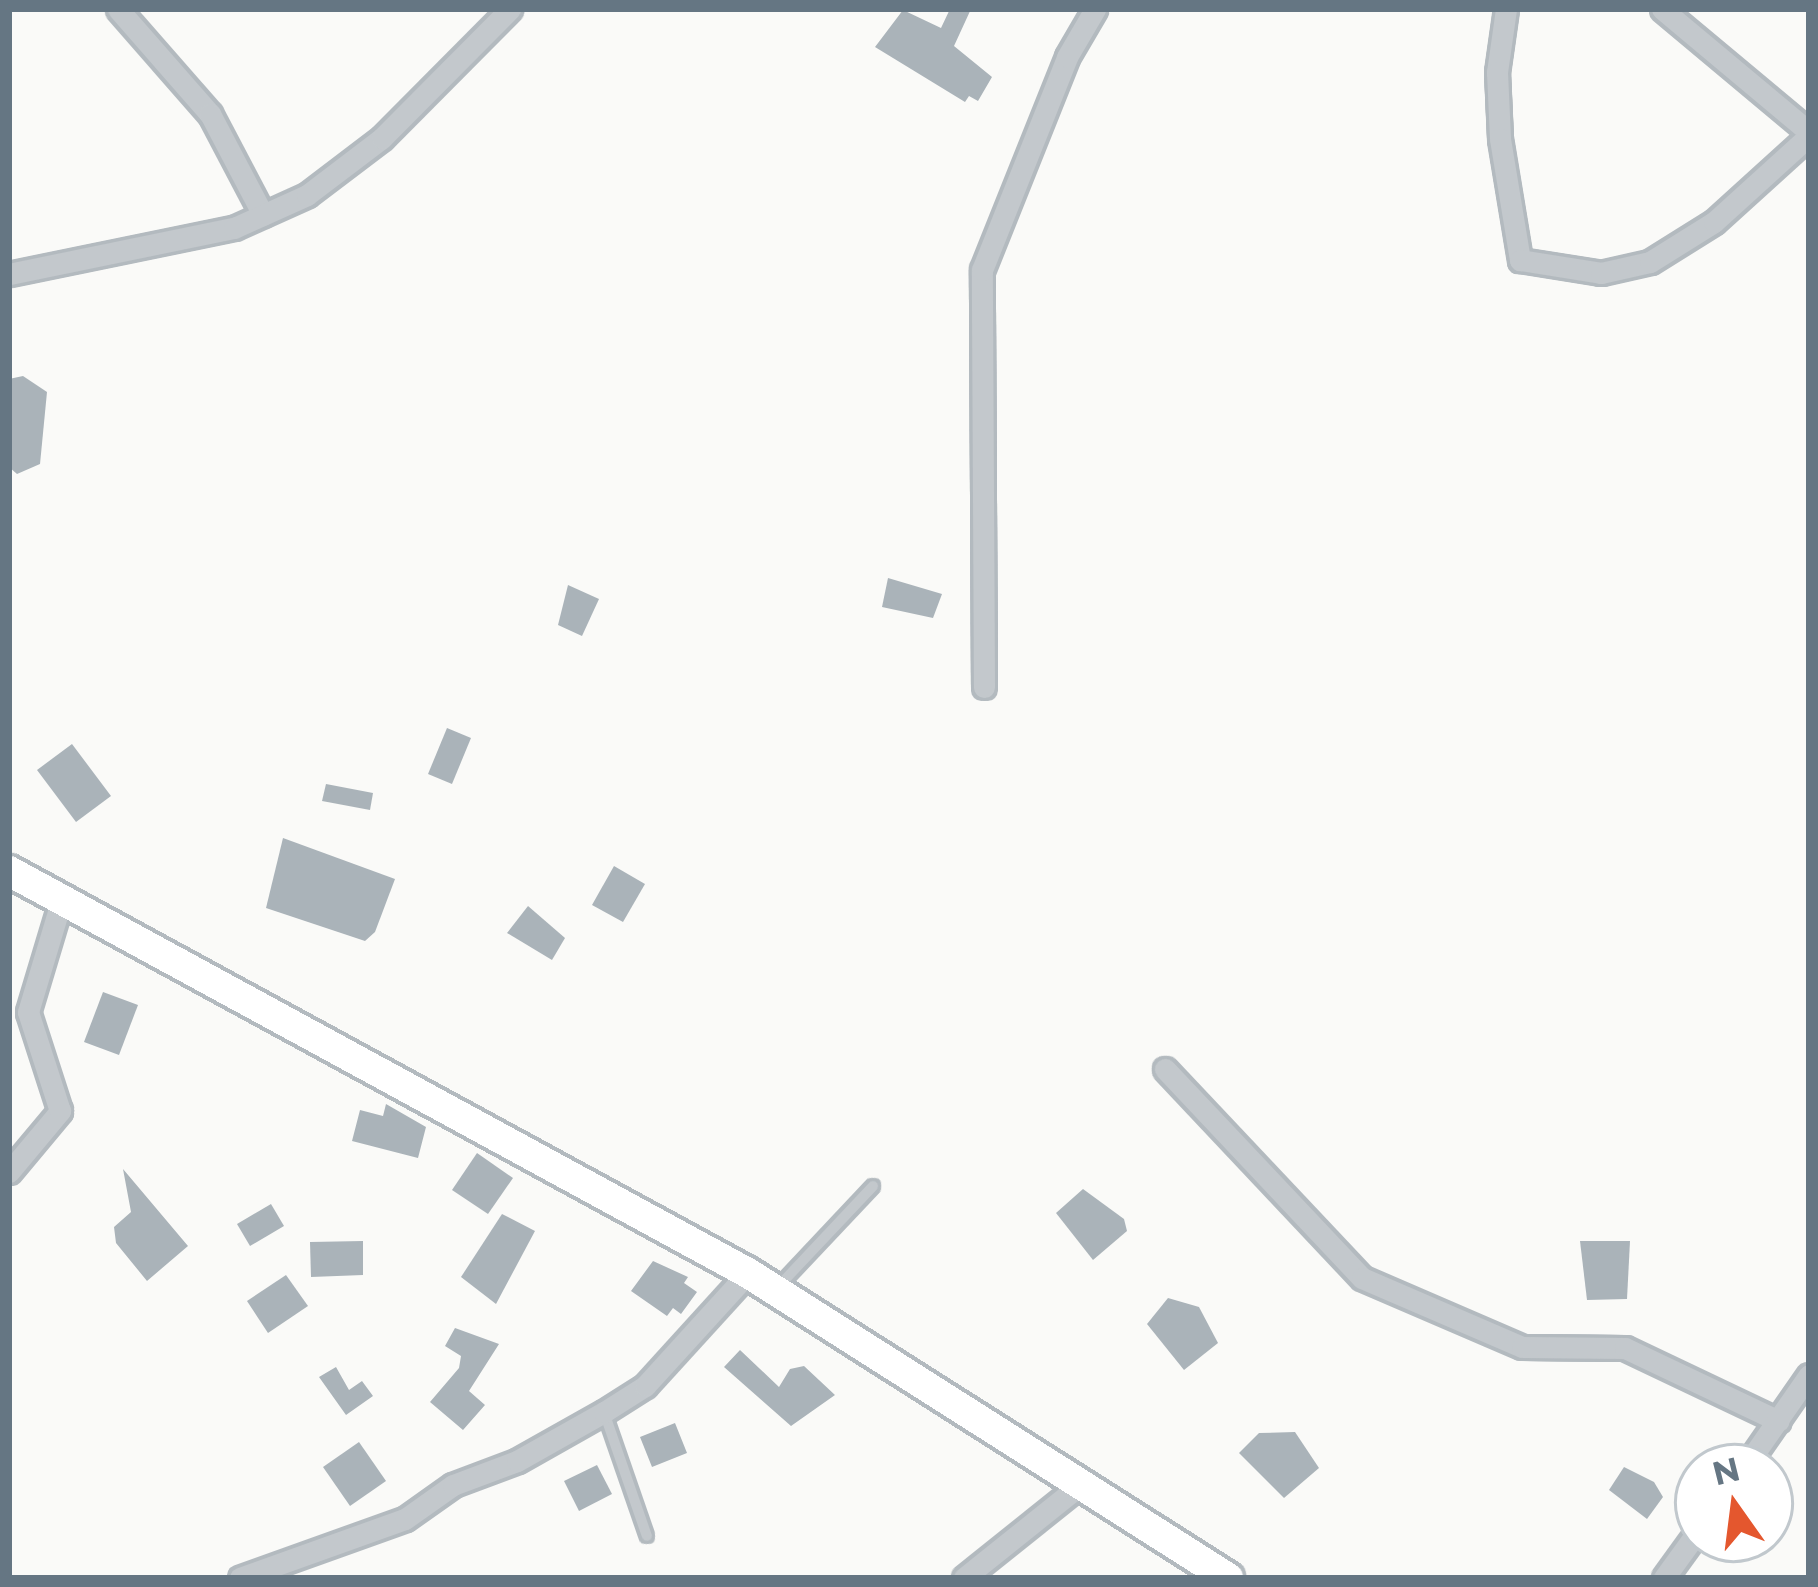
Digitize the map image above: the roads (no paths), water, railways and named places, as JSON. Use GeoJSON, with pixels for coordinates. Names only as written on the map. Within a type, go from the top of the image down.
{"type":"FeatureCollection","features":[{"type":"Feature","properties":{"kind":"street"},"geometry":{"type":"LineString","coordinates":[[118,9],[210,114],[263,214]]}},
{"type":"Feature","properties":{"kind":"street"},"geometry":{"type":"LineString","coordinates":[[9,274],[180,241],[307,195],[382,138],[510,9]]}},
{"type":"Feature","properties":{"kind":"street"},"geometry":{"type":"LineString","coordinates":[[984,687],[982,270],[1067,57],[1095,9]]}},
{"type":"Feature","properties":{"kind":"street"},"geometry":{"type":"LineString","coordinates":[[1506,9],[1497,72],[1500,139],[1520,260],[1600,273],[1650,262],[1714,222],[1809,134],[1662,9]]}},
{"type":"Feature","properties":{"kind":"street"},"geometry":{"type":"LineString","coordinates":[[9,871],[60,905],[748,1273],[1228,1578]]}},
{"type":"Feature","properties":{"kind":"street"},"geometry":{"type":"LineString","coordinates":[[9,1172],[60,1111],[28,1012],[60,905]]}},
{"type":"Feature","properties":{"kind":"street"},"geometry":{"type":"LineString","coordinates":[[1165,1069],[1362,1277],[1522,1347],[1625,1348],[1779,1421]]}},
{"type":"Feature","properties":{"kind":"street"},"geometry":{"type":"LineString","coordinates":[[240,1578],[405,1519],[453,1485],[517,1461],[604,1412],[645,1386],[748,1273]]}},
{"type":"Feature","properties":{"kind":"street"},"geometry":{"type":"LineString","coordinates":[[1763,1443],[1809,1375]]}},
{"type":"Feature","properties":{"kind":"street"},"geometry":{"type":"LineString","coordinates":[[964,1578],[1080,1484]]}},
{"type":"Feature","properties":{"kind":"lane"},"geometry":{"type":"LineString","coordinates":[[775,1290],[873,1186]]}},
{"type":"Feature","properties":{"kind":"lane"},"geometry":{"type":"LineString","coordinates":[[604,1412],[647,1535]]}}]}
